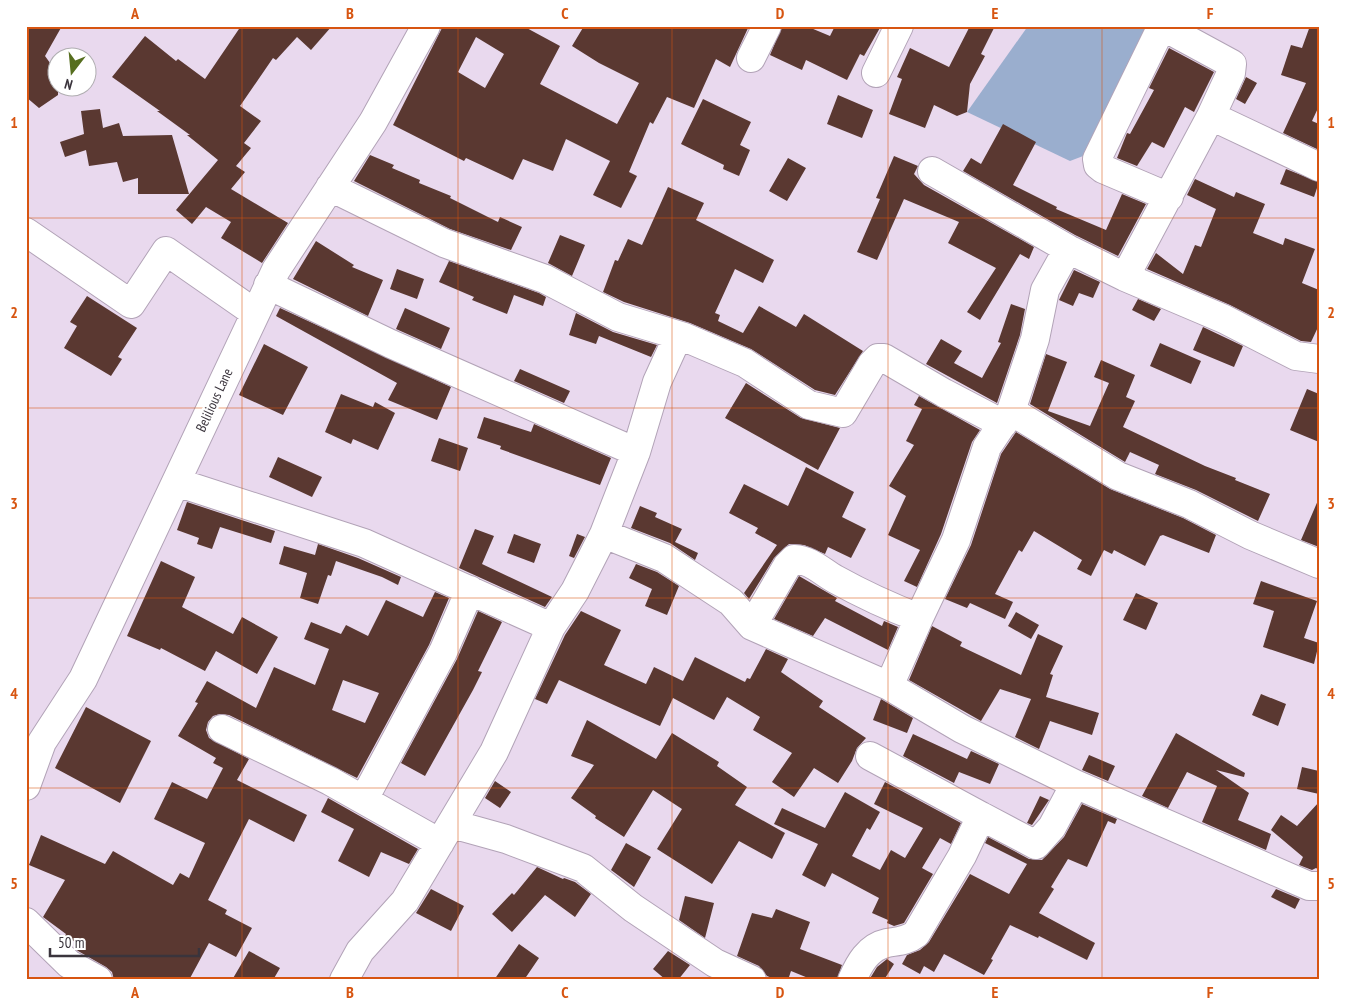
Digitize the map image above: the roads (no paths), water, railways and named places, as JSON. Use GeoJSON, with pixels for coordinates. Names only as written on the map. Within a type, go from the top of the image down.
{"type":"FeatureCollection","features":[{"type":"Feature","properties":{"kind":"street","name":"Belilious Lane"},"geometry":{"type":"LineString","coordinates":[[26,786],[42,742],[83,679],[276,270],[373,122],[426,26]]}},
{"type":"Feature","properties":{"kind":"street"},"geometry":{"type":"LineString","coordinates":[[751,58],[767,26]]}},
{"type":"Feature","properties":{"kind":"street"},"geometry":{"type":"LineString","coordinates":[[876,73],[899,26]]}},
{"type":"Feature","properties":{"kind":"street"},"geometry":{"type":"LineString","coordinates":[[1125,277],[1169,197],[1231,73],[1232,64],[1162,26],[1097,159],[1098,165],[1102,169],[1169,197]]}},
{"type":"Feature","properties":{"kind":"street"},"geometry":{"type":"LineString","coordinates":[[1211,116],[1319,167]]}},
{"type":"Feature","properties":{"kind":"street"},"geometry":{"type":"LineString","coordinates":[[932,171],[1068,249],[1125,277],[1224,319],[1296,356],[1319,360]]}},
{"type":"Feature","properties":{"kind":"street"},"geometry":{"type":"LineString","coordinates":[[330,187],[444,243],[545,279],[618,317],[678,336],[745,363],[809,405],[843,413],[847,410],[872,364],[878,358],[884,358],[944,393],[1007,417],[1118,476],[1189,504],[1250,535],[1319,564]]}},
{"type":"Feature","properties":{"kind":"street"},"geometry":{"type":"LineString","coordinates":[[26,232],[131,304],[166,251],[255,314]]}},
{"type":"Feature","properties":{"kind":"street"},"geometry":{"type":"LineString","coordinates":[[889,686],[956,540],[987,448],[1007,417],[1032,347],[1045,290],[1068,249]]}},
{"type":"Feature","properties":{"kind":"street"},"geometry":{"type":"LineString","coordinates":[[268,286],[391,344],[636,452]]}},
{"type":"Feature","properties":{"kind":"street"},"geometry":{"type":"LineString","coordinates":[[344,980],[360,951],[405,901],[494,752],[551,627],[575,591],[604,534],[636,452],[658,382],[678,336]]}},
{"type":"Feature","properties":{"kind":"street"},"geometry":{"type":"LineString","coordinates":[[176,482],[364,543],[551,627]]}},
{"type":"Feature","properties":{"kind":"street"},"geometry":{"type":"LineString","coordinates":[[604,534],[664,558],[731,602],[752,626],[889,686],[962,729],[1075,784],[1309,886],[1319,886]]}},
{"type":"Feature","properties":{"kind":"street"},"geometry":{"type":"LineString","coordinates":[[752,626],[787,566],[794,559],[805,559],[833,578],[882,603],[919,618]]}},
{"type":"Feature","properties":{"kind":"street"},"geometry":{"type":"LineString","coordinates":[[364,799],[443,652],[470,590]]}},
{"type":"Feature","properties":{"kind":"street"},"geometry":{"type":"LineString","coordinates":[[222,729],[364,799],[446,833],[506,839],[582,868],[633,908],[715,963],[752,980]]}},
{"type":"Feature","properties":{"kind":"street"},"geometry":{"type":"LineString","coordinates":[[870,756],[1036,845],[1052,827],[1075,784]]}},
{"type":"Feature","properties":{"kind":"street"},"geometry":{"type":"LineString","coordinates":[[852,980],[858,966],[872,949],[884,944],[909,939],[916,934],[962,856],[981,816]]}},
{"type":"Feature","properties":{"kind":"street"},"geometry":{"type":"LineString","coordinates":[[26,922],[70,964],[98,980]]}},
{"type":"Feature","properties":{"kind":"water"},"geometry":{"type":"Polygon","coordinates":[[[1028,26],[1162,26],[1091,153],[1070,161],[967,112],[1028,26]]]}}]}
